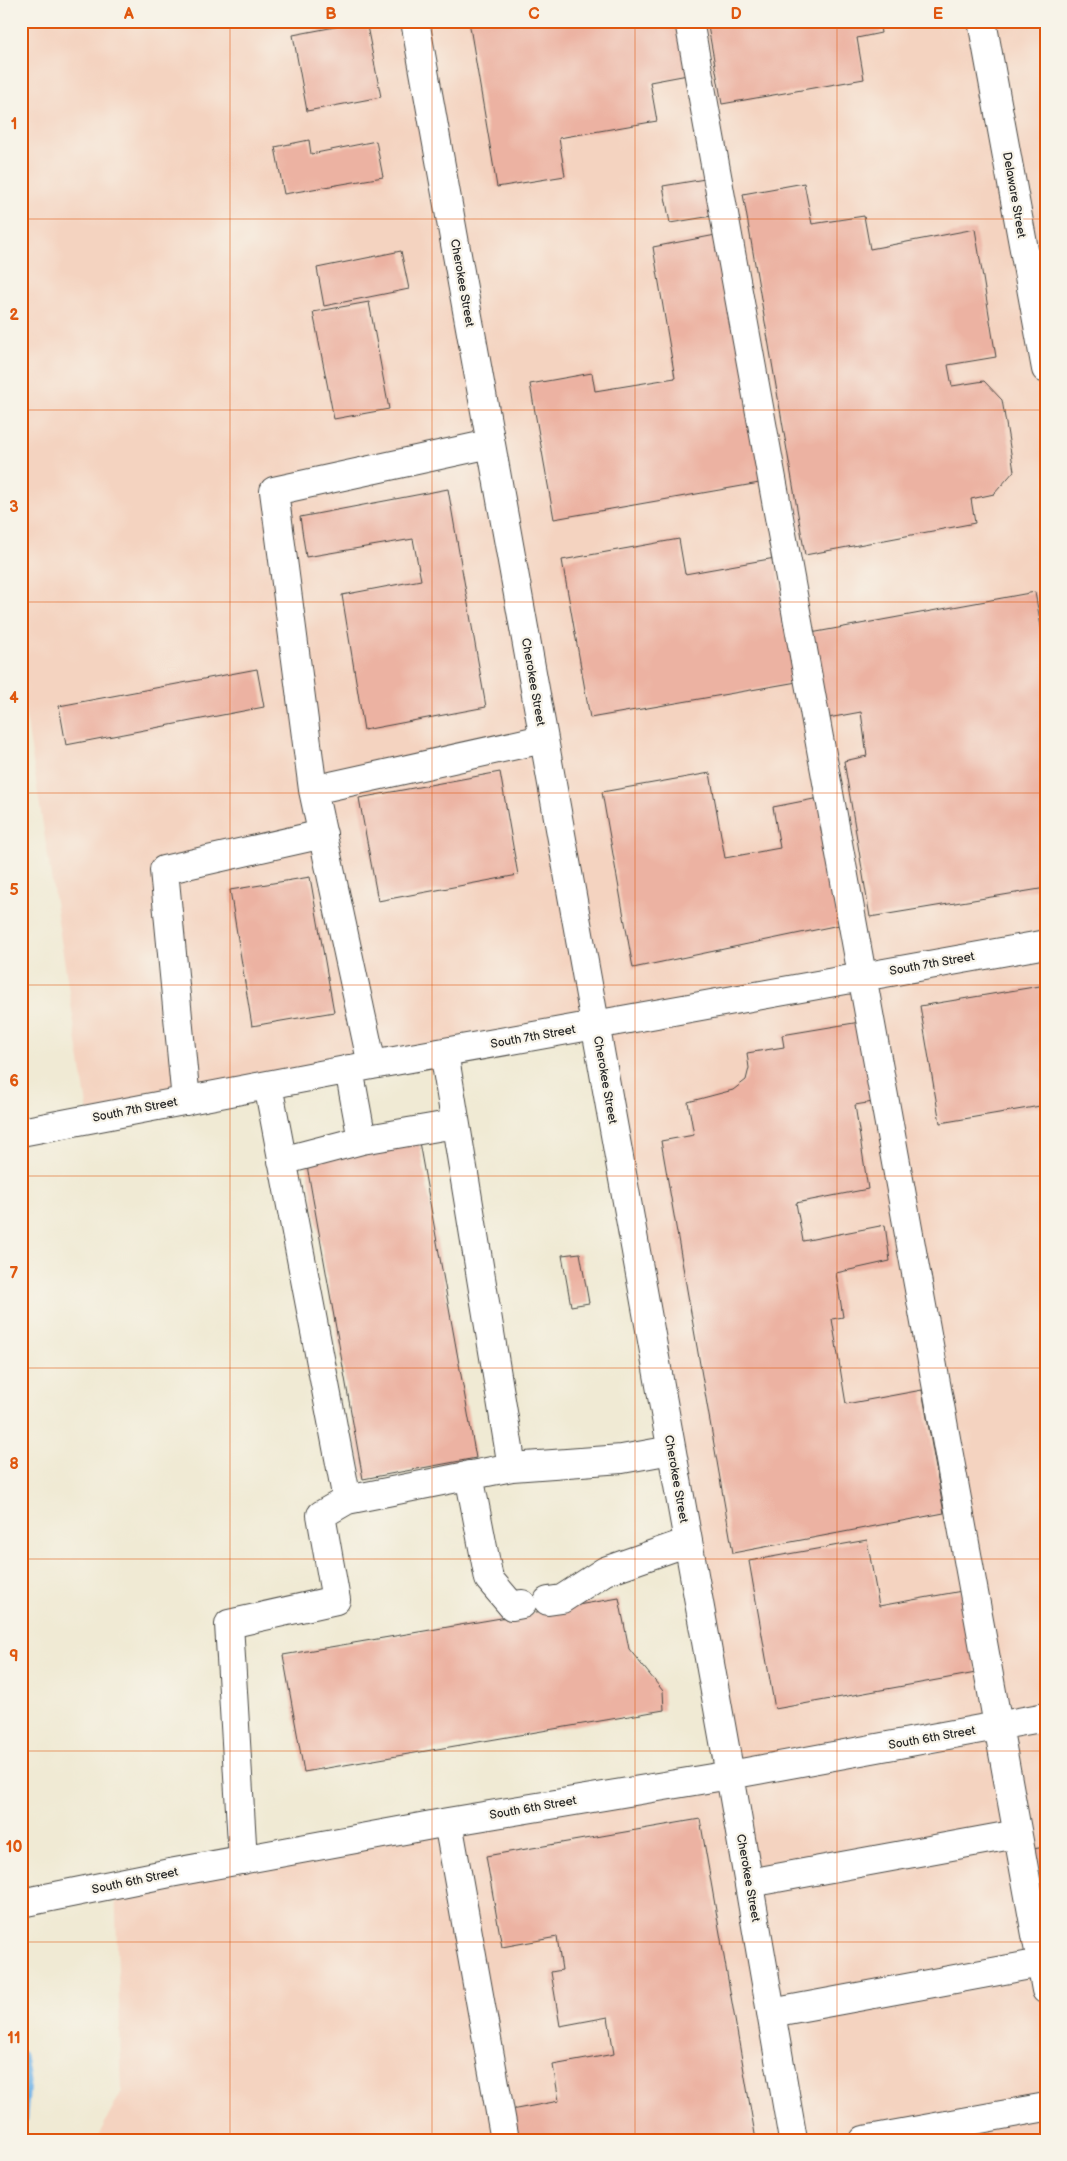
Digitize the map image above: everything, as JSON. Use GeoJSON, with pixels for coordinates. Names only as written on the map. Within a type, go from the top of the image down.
{"type":"FeatureCollection","features":[{"type":"Feature","properties":{"kind":"street","name":"Cherokee Street"},"geometry":{"type":"LineString","coordinates":[[415,21],[794,2140]]}},
{"type":"Feature","properties":{"kind":"street"},"geometry":{"type":"LineString","coordinates":[[689,21],[1046,1990]]}},
{"type":"Feature","properties":{"kind":"street","name":"Delaware Street"},"geometry":{"type":"LineString","coordinates":[[982,21],[1046,369]]}},
{"type":"Feature","properties":{"kind":"street"},"geometry":{"type":"LineString","coordinates":[[362,1140],[360,1067],[323,834],[313,790],[274,491],[490,444]]}},
{"type":"Feature","properties":{"kind":"street"},"geometry":{"type":"LineString","coordinates":[[313,790],[543,739]]}},
{"type":"Feature","properties":{"kind":"street"},"geometry":{"type":"LineString","coordinates":[[186,1101],[164,870],[323,834]]}},
{"type":"Feature","properties":{"kind":"street","name":"South 7th Street"},"geometry":{"type":"LineString","coordinates":[[21,1132],[360,1067],[1046,944]]}},
{"type":"Feature","properties":{"kind":"street"},"geometry":{"type":"LineString","coordinates":[[444,1052],[512,1467]]}},
{"type":"Feature","properties":{"kind":"street"},"geometry":{"type":"LineString","coordinates":[[268,1085],[347,1500]]}},
{"type":"Feature","properties":{"kind":"street"},"geometry":{"type":"LineString","coordinates":[[282,1162],[362,1140],[456,1124]]}},
{"type":"Feature","properties":{"kind":"street"},"geometry":{"type":"LineString","coordinates":[[243,1860],[229,1624],[336,1600],[321,1515],[347,1500],[512,1467],[622,1458],[671,1450]]}},
{"type":"Feature","properties":{"kind":"street"},"geometry":{"type":"LineString","coordinates":[[469,1475],[489,1580],[512,1606],[562,1599],[605,1571],[688,1542]]}},
{"type":"Feature","properties":{"kind":"street","name":"South 6th Street"},"geometry":{"type":"LineString","coordinates":[[21,1903],[448,1822],[730,1775],[1046,1717]]}},
{"type":"Feature","properties":{"kind":"street"},"geometry":{"type":"LineString","coordinates":[[448,1822],[505,2140]]}},
{"type":"Feature","properties":{"kind":"street"},"geometry":{"type":"LineString","coordinates":[[748,1883],[1018,1834]]}},
{"type":"Feature","properties":{"kind":"street"},"geometry":{"type":"LineString","coordinates":[[771,2013],[1041,1963]]}},
{"type":"Feature","properties":{"kind":"street"},"geometry":{"type":"LineString","coordinates":[[864,2140],[1046,2107]]}},
{"type":"Feature","properties":{"kind":"shaded area"},"geometry":{"type":"Polygon","coordinates":[[[21,21],[1046,21],[1046,2140],[96,2140],[122,2091],[115,1885],[727,1775],[594,1026],[89,1119],[21,685],[21,21]]]}},
{"type":"Feature","properties":{"kind":"building"},"geometry":{"type":"Polygon","coordinates":[[[366,21],[381,97],[307,111],[293,35],[366,21]]]}},
{"type":"Feature","properties":{"kind":"building"},"geometry":{"type":"Polygon","coordinates":[[[469,21],[684,21],[693,74],[650,82],[657,121],[559,138],[565,176],[497,187],[469,21]]]}},
{"type":"Feature","properties":{"kind":"building"},"geometry":{"type":"Polygon","coordinates":[[[707,21],[879,21],[881,33],[857,38],[864,79],[722,104],[707,21]]]}},
{"type":"Feature","properties":{"kind":"building"},"geometry":{"type":"Polygon","coordinates":[[[309,140],[311,154],[376,141],[383,177],[284,194],[275,147],[309,140]]]}},
{"type":"Feature","properties":{"kind":"building"},"geometry":{"type":"Polygon","coordinates":[[[711,178],[718,215],[670,223],[663,186],[711,178]]]}},
{"type":"Feature","properties":{"kind":"building"},"geometry":{"type":"Polygon","coordinates":[[[804,183],[812,224],[864,216],[870,249],[975,229],[996,357],[948,365],[952,386],[984,381],[1002,400],[1014,471],[994,494],[971,499],[975,523],[805,555],[743,194],[804,183]]]}},
{"type":"Feature","properties":{"kind":"building"},"geometry":{"type":"Polygon","coordinates":[[[721,234],[765,482],[554,519],[530,384],[592,373],[595,391],[675,378],[653,247],[721,234]]]}},
{"type":"Feature","properties":{"kind":"building"},"geometry":{"type":"Polygon","coordinates":[[[401,251],[409,289],[324,306],[317,268],[401,251]]]}},
{"type":"Feature","properties":{"kind":"building"},"geometry":{"type":"Polygon","coordinates":[[[369,302],[389,409],[334,419],[313,312],[369,302]]]}},
{"type":"Feature","properties":{"kind":"building"},"geometry":{"type":"Polygon","coordinates":[[[448,489],[486,707],[364,730],[342,595],[421,580],[413,539],[306,557],[300,517],[448,489]]]}},
{"type":"Feature","properties":{"kind":"building"},"geometry":{"type":"Polygon","coordinates":[[[679,539],[685,574],[775,558],[797,682],[590,718],[562,560],[679,539]]]}},
{"type":"Feature","properties":{"kind":"building"},"geometry":{"type":"Polygon","coordinates":[[[1035,592],[1046,655],[1046,888],[870,917],[844,761],[867,756],[861,712],[828,718],[811,633],[1035,592]]]}},
{"type":"Feature","properties":{"kind":"building"},"geometry":{"type":"Polygon","coordinates":[[[257,669],[264,707],[66,745],[59,706],[257,669]]]}},
{"type":"Feature","properties":{"kind":"building"},"geometry":{"type":"Polygon","coordinates":[[[500,772],[518,875],[378,901],[359,798],[500,772]]]}},
{"type":"Feature","properties":{"kind":"building"},"geometry":{"type":"Polygon","coordinates":[[[710,773],[725,858],[780,848],[773,807],[819,798],[839,925],[633,968],[602,792],[710,773]]]}},
{"type":"Feature","properties":{"kind":"building"},"geometry":{"type":"Polygon","coordinates":[[[310,877],[334,1012],[252,1026],[230,890],[310,877]]]}},
{"type":"Feature","properties":{"kind":"building"},"geometry":{"type":"Polygon","coordinates":[[[1046,985],[1046,1105],[940,1123],[920,1006],[1046,985]]]}},
{"type":"Feature","properties":{"kind":"building"},"geometry":{"type":"Polygon","coordinates":[[[860,1022],[873,1102],[855,1105],[868,1189],[796,1203],[803,1241],[885,1225],[890,1261],[836,1273],[843,1317],[832,1319],[846,1404],[922,1390],[944,1513],[733,1553],[661,1141],[694,1135],[688,1102],[733,1090],[746,1080],[749,1068],[747,1053],[784,1047],[782,1035],[860,1022]]]}},
{"type":"Feature","properties":{"kind":"building"},"geometry":{"type":"Polygon","coordinates":[[[419,1142],[476,1458],[363,1479],[306,1160],[419,1142]]]}},
{"type":"Feature","properties":{"kind":"building"},"geometry":{"type":"Polygon","coordinates":[[[580,1253],[589,1303],[571,1306],[562,1255],[580,1253]]]}},
{"type":"Feature","properties":{"kind":"building"},"geometry":{"type":"Polygon","coordinates":[[[867,1540],[879,1606],[962,1591],[976,1673],[775,1709],[749,1561],[867,1540]]]}},
{"type":"Feature","properties":{"kind":"building"},"geometry":{"type":"Polygon","coordinates":[[[619,1598],[629,1649],[663,1691],[664,1710],[304,1772],[283,1655],[619,1598]]]}},
{"type":"Feature","properties":{"kind":"building"},"geometry":{"type":"Polygon","coordinates":[[[700,1819],[756,2140],[516,2140],[511,2110],[559,2101],[553,2065],[614,2054],[608,2017],[560,2026],[551,1972],[562,1970],[557,1937],[502,1947],[486,1856],[700,1819]]]}},
{"type":"Feature","properties":{"kind":"building"},"geometry":{"type":"Polygon","coordinates":[[[1046,1847],[1046,1920],[1032,1849],[1046,1847]]]}},
{"type":"Feature","properties":{"kind":"waterway"},"geometry":{"type":"LineString","coordinates":[[21,2056],[25,2082],[21,2128]]}}]}
